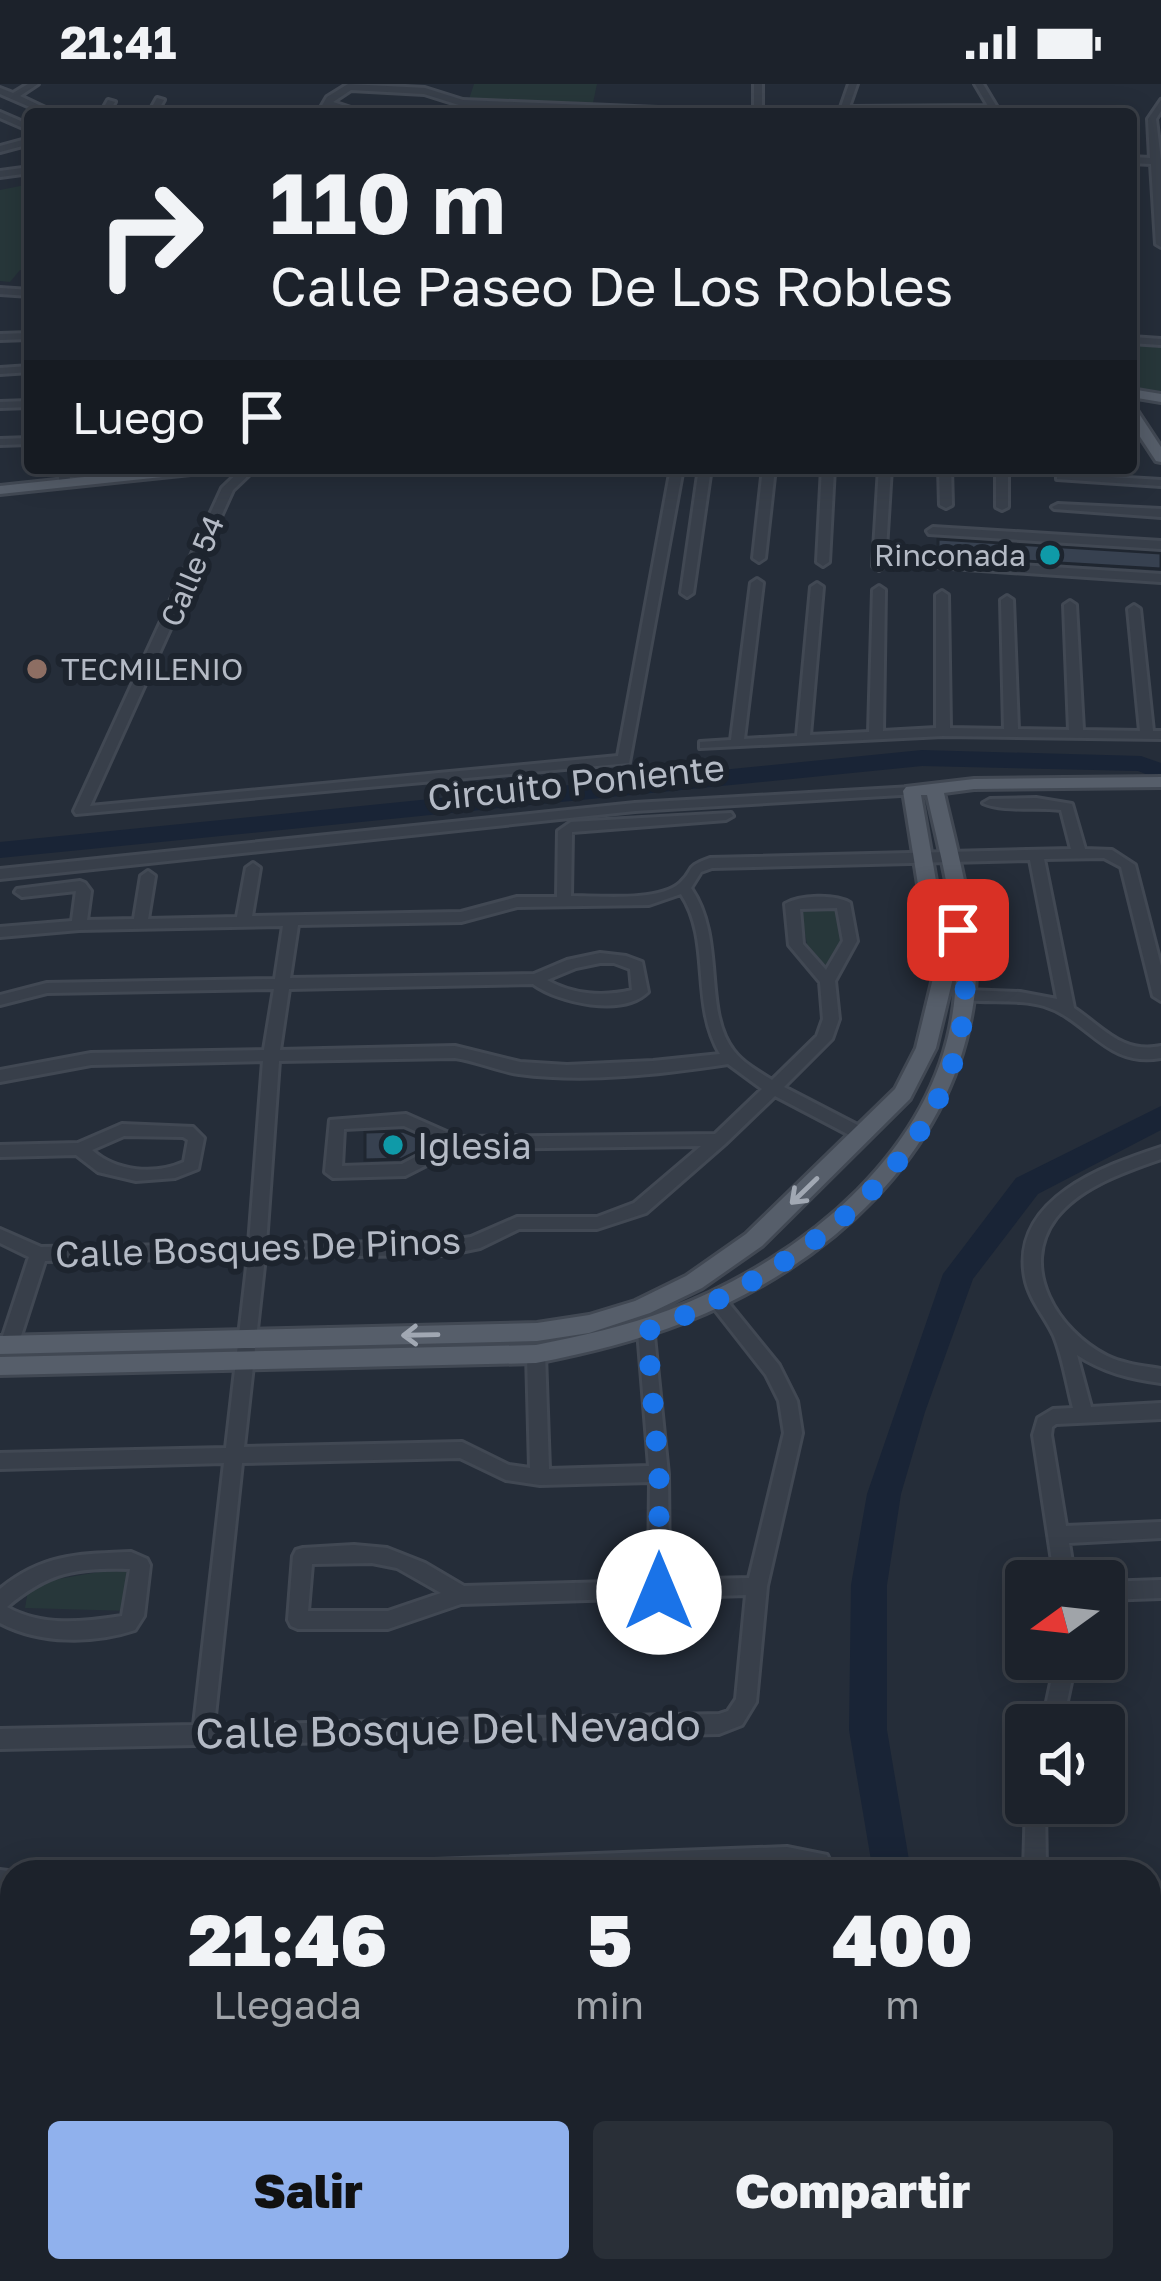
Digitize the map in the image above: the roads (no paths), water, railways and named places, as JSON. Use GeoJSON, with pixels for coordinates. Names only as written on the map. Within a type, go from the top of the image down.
{"type":"FeatureCollection","features":[{"type":"Feature","properties":{"kind":"main road"},"geometry":{"type":"LineString","coordinates":[[1153,432],[1161,458]]}},
{"type":"Feature","properties":{"kind":"main road"},"geometry":{"type":"LineString","coordinates":[[0,490],[65,476],[101,474]]}},
{"type":"Feature","properties":{"kind":"main road","name":"Circuito Poniente"},"geometry":{"type":"LineString","coordinates":[[923,790],[974,784],[1161,782]]}},
{"type":"Feature","properties":{"kind":"main road"},"geometry":{"type":"LineString","coordinates":[[3,1352],[537,1343],[647,1331],[718,1301],[856,1206],[897,1161],[935,1104],[955,1052],[965,995],[923,790]]}},
{"type":"Feature","properties":{"kind":"main road"},"geometry":{"type":"LineString","coordinates":[[537,1343],[668,1297],[754,1240],[903,1094],[926,1048],[942,997],[937,858]]}},
{"type":"Feature","properties":{"kind":"main road"},"geometry":{"type":"LineString","coordinates":[[903,1094],[935,1104]]}},
{"type":"Feature","properties":{"kind":"main road"},"geometry":{"type":"LineString","coordinates":[[754,1240],[779,1262]]}},
{"type":"Feature","properties":{"kind":"street"},"geometry":{"type":"LineString","coordinates":[[13,97],[34,84]]}},
{"type":"Feature","properties":{"kind":"street"},"geometry":{"type":"LineString","coordinates":[[440,96],[444,84]]}},
{"type":"Feature","properties":{"kind":"street"},"geometry":{"type":"LineString","coordinates":[[325,108],[352,86],[411,89],[440,96],[461,108],[464,84]]}},
{"type":"Feature","properties":{"kind":"street"},"geometry":{"type":"LineString","coordinates":[[0,91],[39,108]]}},
{"type":"Feature","properties":{"kind":"street"},"geometry":{"type":"LineString","coordinates":[[155,108],[160,100]]}},
{"type":"Feature","properties":{"kind":"street"},"geometry":{"type":"LineString","coordinates":[[107,108],[111,101]]}},
{"type":"Feature","properties":{"kind":"street"},"geometry":{"type":"LineString","coordinates":[[1161,103],[1153,119],[1161,244]]}},
{"type":"Feature","properties":{"kind":"street"},"geometry":{"type":"LineString","coordinates":[[1137,160],[1156,161]]}},
{"type":"Feature","properties":{"kind":"street","name":"Calle 54"},"geometry":{"type":"LineString","coordinates":[[243,474],[228,488],[81,811],[624,760],[670,514]]}},
{"type":"Feature","properties":{"kind":"street"},"geometry":{"type":"LineString","coordinates":[[676,474],[670,514],[697,516]]}},
{"type":"Feature","properties":{"kind":"street"},"geometry":{"type":"LineString","coordinates":[[687,592],[704,474]]}},
{"type":"Feature","properties":{"kind":"street"},"geometry":{"type":"LineString","coordinates":[[759,558],[768,474]]}},
{"type":"Feature","properties":{"kind":"street"},"geometry":{"type":"LineString","coordinates":[[823,562],[828,474]]}},
{"type":"Feature","properties":{"kind":"street"},"geometry":{"type":"LineString","coordinates":[[879,566],[885,474]]}},
{"type":"Feature","properties":{"kind":"street"},"geometry":{"type":"LineString","coordinates":[[945,474],[946,505]]}},
{"type":"Feature","properties":{"kind":"street"},"geometry":{"type":"LineString","coordinates":[[1002,474],[1003,507]]}},
{"type":"Feature","properties":{"kind":"street"},"geometry":{"type":"LineString","coordinates":[[1061,477],[1161,482]]}},
{"type":"Feature","properties":{"kind":"street"},"geometry":{"type":"LineString","coordinates":[[1058,507],[1161,513]]}},
{"type":"Feature","properties":{"kind":"street"},"geometry":{"type":"LineString","coordinates":[[933,531],[1161,545]]}},
{"type":"Feature","properties":{"kind":"street"},"geometry":{"type":"LineString","coordinates":[[940,564],[1161,578]]}},
{"type":"Feature","properties":{"kind":"street"},"geometry":{"type":"LineString","coordinates":[[736,744],[757,583]]}},
{"type":"Feature","properties":{"kind":"street"},"geometry":{"type":"LineString","coordinates":[[803,740],[817,587]]}},
{"type":"Feature","properties":{"kind":"street"},"geometry":{"type":"LineString","coordinates":[[876,736],[879,590]]}},
{"type":"Feature","properties":{"kind":"street"},"geometry":{"type":"LineString","coordinates":[[942,595],[943,732]]}},
{"type":"Feature","properties":{"kind":"street"},"geometry":{"type":"LineString","coordinates":[[1006,600],[1011,731]]}},
{"type":"Feature","properties":{"kind":"street"},"geometry":{"type":"LineString","coordinates":[[1070,604],[1076,731]]}},
{"type":"Feature","properties":{"kind":"street"},"geometry":{"type":"LineString","coordinates":[[704,746],[943,732],[1154,735],[1134,609]]}},
{"type":"Feature","properties":{"kind":"street","name":"Circuito Poniente"},"geometry":{"type":"LineString","coordinates":[[0,874],[678,803],[923,790]]}},
{"type":"Feature","properties":{"kind":"street"},"geometry":{"type":"LineString","coordinates":[[991,803],[1067,807],[1079,853]]}},
{"type":"Feature","properties":{"kind":"street"},"geometry":{"type":"LineString","coordinates":[[564,900],[565,831],[572,826],[726,815]]}},
{"type":"Feature","properties":{"kind":"street"},"geometry":{"type":"LineString","coordinates":[[0,932],[79,925],[461,917],[517,902],[649,900],[684,888],[696,869],[710,863],[1079,853],[1120,856],[1128,865],[1161,996]]}},
{"type":"Feature","properties":{"kind":"street"},"geometry":{"type":"LineString","coordinates":[[1036,856],[1067,1011]]}},
{"type":"Feature","properties":{"kind":"street"},"geometry":{"type":"LineString","coordinates":[[244,921],[253,868]]}},
{"type":"Feature","properties":{"kind":"street"},"geometry":{"type":"LineString","coordinates":[[140,924],[148,876]]}},
{"type":"Feature","properties":{"kind":"street"},"geometry":{"type":"LineString","coordinates":[[22,892],[83,888],[79,925]]}},
{"type":"Feature","properties":{"kind":"street"},"geometry":{"type":"LineString","coordinates":[[684,888],[696,906],[715,1032],[729,1058],[863,1135]]}},
{"type":"Feature","properties":{"kind":"street","name":"Calle Bosques De Pinos"},"geometry":{"type":"LineString","coordinates":[[0,1235],[39,1254],[446,1248],[474,1243],[517,1223],[621,1218],[640,1208],[719,1140],[824,1039],[831,1019],[827,981],[796,945],[792,904],[843,903],[850,941],[827,981]]}},
{"type":"Feature","properties":{"kind":"street"},"geometry":{"type":"LineString","coordinates":[[203,1732],[257,1250],[279,984],[291,921]]}},
{"type":"Feature","properties":{"kind":"street"},"geometry":{"type":"LineString","coordinates":[[0,1000],[47,988],[536,979],[577,961],[634,961],[640,992],[633,997],[574,1000],[536,979]]}},
{"type":"Feature","properties":{"kind":"street"},"geometry":{"type":"LineString","coordinates":[[965,995],[1020,997],[1067,1011],[1126,1053],[1142,1057],[1161,1052]]}},
{"type":"Feature","properties":{"kind":"street"},"geometry":{"type":"LineString","coordinates":[[0,1076],[91,1059],[272,1052],[455,1052],[523,1068],[729,1058]]}},
{"type":"Feature","properties":{"kind":"street"},"geometry":{"type":"LineString","coordinates":[[456,1143],[405,1170],[333,1172],[336,1124],[406,1120],[456,1143],[719,1140]]}},
{"type":"Feature","properties":{"kind":"street"},"geometry":{"type":"LineString","coordinates":[[0,1151],[80,1149],[122,1130],[187,1131],[196,1138],[192,1165],[182,1172],[116,1172],[103,1168],[80,1149]]}},
{"type":"Feature","properties":{"kind":"street"},"geometry":{"type":"LineString","coordinates":[[1084,1414],[1062,1334],[1034,1286],[1034,1244],[1049,1215],[1083,1186],[1161,1153]]}},
{"type":"Feature","properties":{"kind":"street"},"geometry":{"type":"LineString","coordinates":[[3,1352],[39,1254]]}},
{"type":"Feature","properties":{"kind":"street","name":"Calle Bosque Del Nevado"},"geometry":{"type":"LineString","coordinates":[[0,1739],[719,1724],[735,1718],[746,1702],[757,1586],[793,1433],[788,1401],[773,1370],[718,1301]]}},
{"type":"Feature","properties":{"kind":"street"},"geometry":{"type":"LineString","coordinates":[[647,1331],[659,1474],[659,1592]]}},
{"type":"Feature","properties":{"kind":"street"},"geometry":{"type":"LineString","coordinates":[[1062,1334],[1096,1359],[1129,1372],[1161,1376]]}},
{"type":"Feature","properties":{"kind":"street"},"geometry":{"type":"LineString","coordinates":[[537,1343],[540,1477]]}},
{"type":"Feature","properties":{"kind":"street"},"geometry":{"type":"LineString","coordinates":[[1062,1560],[1042,1435],[1045,1423],[1053,1417],[1161,1411]]}},
{"type":"Feature","properties":{"kind":"street"},"geometry":{"type":"LineString","coordinates":[[0,1461],[462,1450],[506,1472],[540,1477],[659,1474]]}},
{"type":"Feature","properties":{"kind":"street"},"geometry":{"type":"LineString","coordinates":[[1059,1535],[1161,1529]]}},
{"type":"Feature","properties":{"kind":"street"},"geometry":{"type":"LineString","coordinates":[[461,1595],[401,1557],[381,1552],[303,1556],[298,1620],[388,1620],[461,1595],[757,1586]]}},
{"type":"Feature","properties":{"kind":"street"},"geometry":{"type":"LineString","coordinates":[[0,1601],[29,1575],[51,1565],[131,1561],[140,1565],[134,1616],[128,1624],[35,1629],[14,1624],[0,1613]]}},
{"type":"Feature","properties":{"kind":"street"},"geometry":{"type":"LineString","coordinates":[[1125,1590],[1161,1589]]}},
{"type":"Feature","properties":{"kind":"street"},"geometry":{"type":"LineString","coordinates":[[1035,1824],[1035,1860]]}},
{"type":"Feature","properties":{"kind":"street"},"geometry":{"type":"LineString","coordinates":[[717,1860],[798,1860]]}},
{"type":"Feature","properties":{"kind":"waterway"},"geometry":{"type":"LineString","coordinates":[[0,850],[922,758],[1141,764],[1161,772]]}},
{"type":"Feature","properties":{"kind":"waterway"},"geometry":{"type":"LineString","coordinates":[[890,1860],[868,1730],[869,1585],[884,1494],[959,1274],[1027,1186],[1161,1117]]}},
{"type":"Feature","properties":{"kind":"place","name":"Rinconada"},"geometry":{"type":"Point","coordinates":[1050,555]}},
{"type":"Feature","properties":{"kind":"place","name":"TECMILENIO"},"geometry":{"type":"Point","coordinates":[37,669]}},
{"type":"Feature","properties":{"kind":"place","name":"Iglesia"},"geometry":{"type":"Point","coordinates":[393,1145]}}]}
